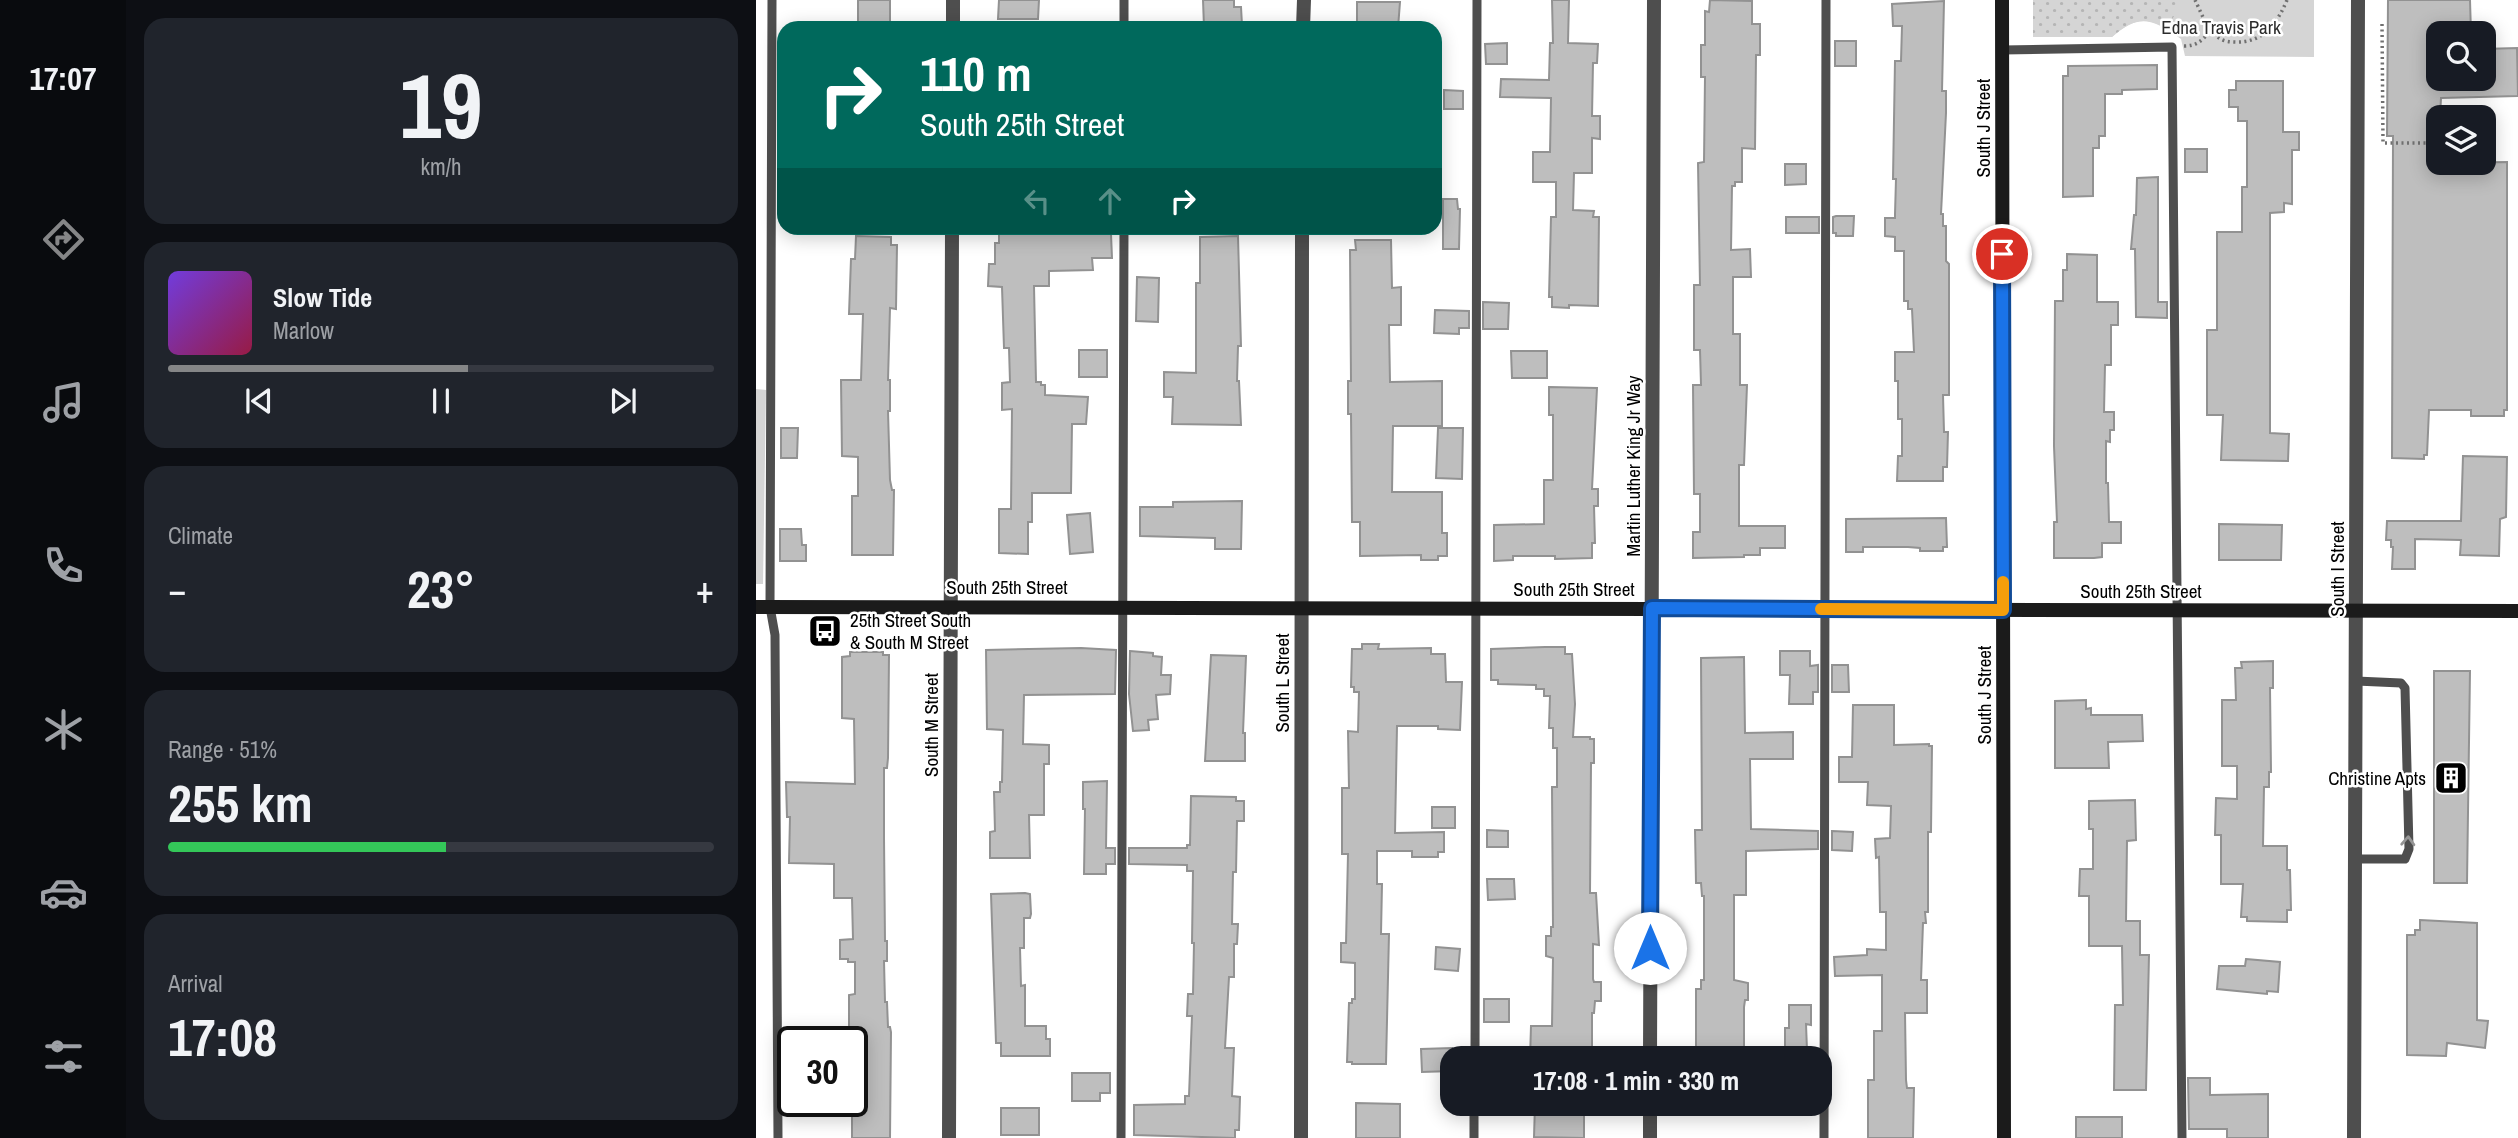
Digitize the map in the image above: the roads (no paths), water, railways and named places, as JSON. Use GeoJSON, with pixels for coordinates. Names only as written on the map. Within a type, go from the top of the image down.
{"type":"FeatureCollection","features":[{"type":"Feature","properties":{"kind":"street"},"geometry":{"type":"LineString","coordinates":[[953,0],[953,21]]}},
{"type":"Feature","properties":{"kind":"street"},"geometry":{"type":"LineString","coordinates":[[1303,21],[1304,0]]}},
{"type":"Feature","properties":{"kind":"street","name":"Martin Luther King Jr Way"},"geometry":{"type":"LineString","coordinates":[[1650,1046],[1654,0]]}},
{"type":"Feature","properties":{"kind":"street","name":"South J Street"},"geometry":{"type":"LineString","coordinates":[[2002,0],[2004,1138]]}},
{"type":"Feature","properties":{"kind":"street","name":"South I Street"},"geometry":{"type":"LineString","coordinates":[[2354,1138],[2358,0]]}},
{"type":"Feature","properties":{"kind":"street","name":"South M Street"},"geometry":{"type":"LineString","coordinates":[[949,1138],[952,235]]}},
{"type":"Feature","properties":{"kind":"street","name":"South L Street"},"geometry":{"type":"LineString","coordinates":[[1301,1138],[1303,235]]}},
{"type":"Feature","properties":{"kind":"street","name":"South 25th Street"},"geometry":{"type":"LineString","coordinates":[[763,607],[2518,611]]}},
{"type":"Feature","properties":{"kind":"street"},"geometry":{"type":"LineString","coordinates":[[1650,1116],[1650,1138]]}},
{"type":"Feature","properties":{"kind":"lane"},"geometry":{"type":"LineString","coordinates":[[772,0],[763,607],[775,635],[778,1138]]}},
{"type":"Feature","properties":{"kind":"lane"},"geometry":{"type":"LineString","coordinates":[[1124,21],[1125,0]]}},
{"type":"Feature","properties":{"kind":"lane"},"geometry":{"type":"LineString","coordinates":[[1475,1046],[1478,0]]}},
{"type":"Feature","properties":{"kind":"lane"},"geometry":{"type":"LineString","coordinates":[[1824,1138],[1826,0]]}},
{"type":"Feature","properties":{"kind":"lane"},"geometry":{"type":"LineString","coordinates":[[2002,50],[2172,47],[2182,1138]]}},
{"type":"Feature","properties":{"kind":"lane"},"geometry":{"type":"LineString","coordinates":[[1121,1138],[1124,235]]}},
{"type":"Feature","properties":{"kind":"lane"},"geometry":{"type":"LineString","coordinates":[[2355,859],[2405,859],[2409,849],[2405,688],[2401,683],[2356,681]]}},
{"type":"Feature","properties":{"kind":"lane"},"geometry":{"type":"LineString","coordinates":[[1474,1138],[1475,1116]]}},
{"type":"Feature","properties":{"kind":"place","name":"25th Street South & South M Street"},"geometry":{"type":"Point","coordinates":[825,631]}},
{"type":"Feature","properties":{"kind":"place","name":"Christine Apts"},"geometry":{"type":"Point","coordinates":[2451,778]}},
{"type":"Feature","properties":{"kind":"park label","name":"Edna Travis Park"},"geometry":{"type":"Point","coordinates":[2221,27]}}]}
